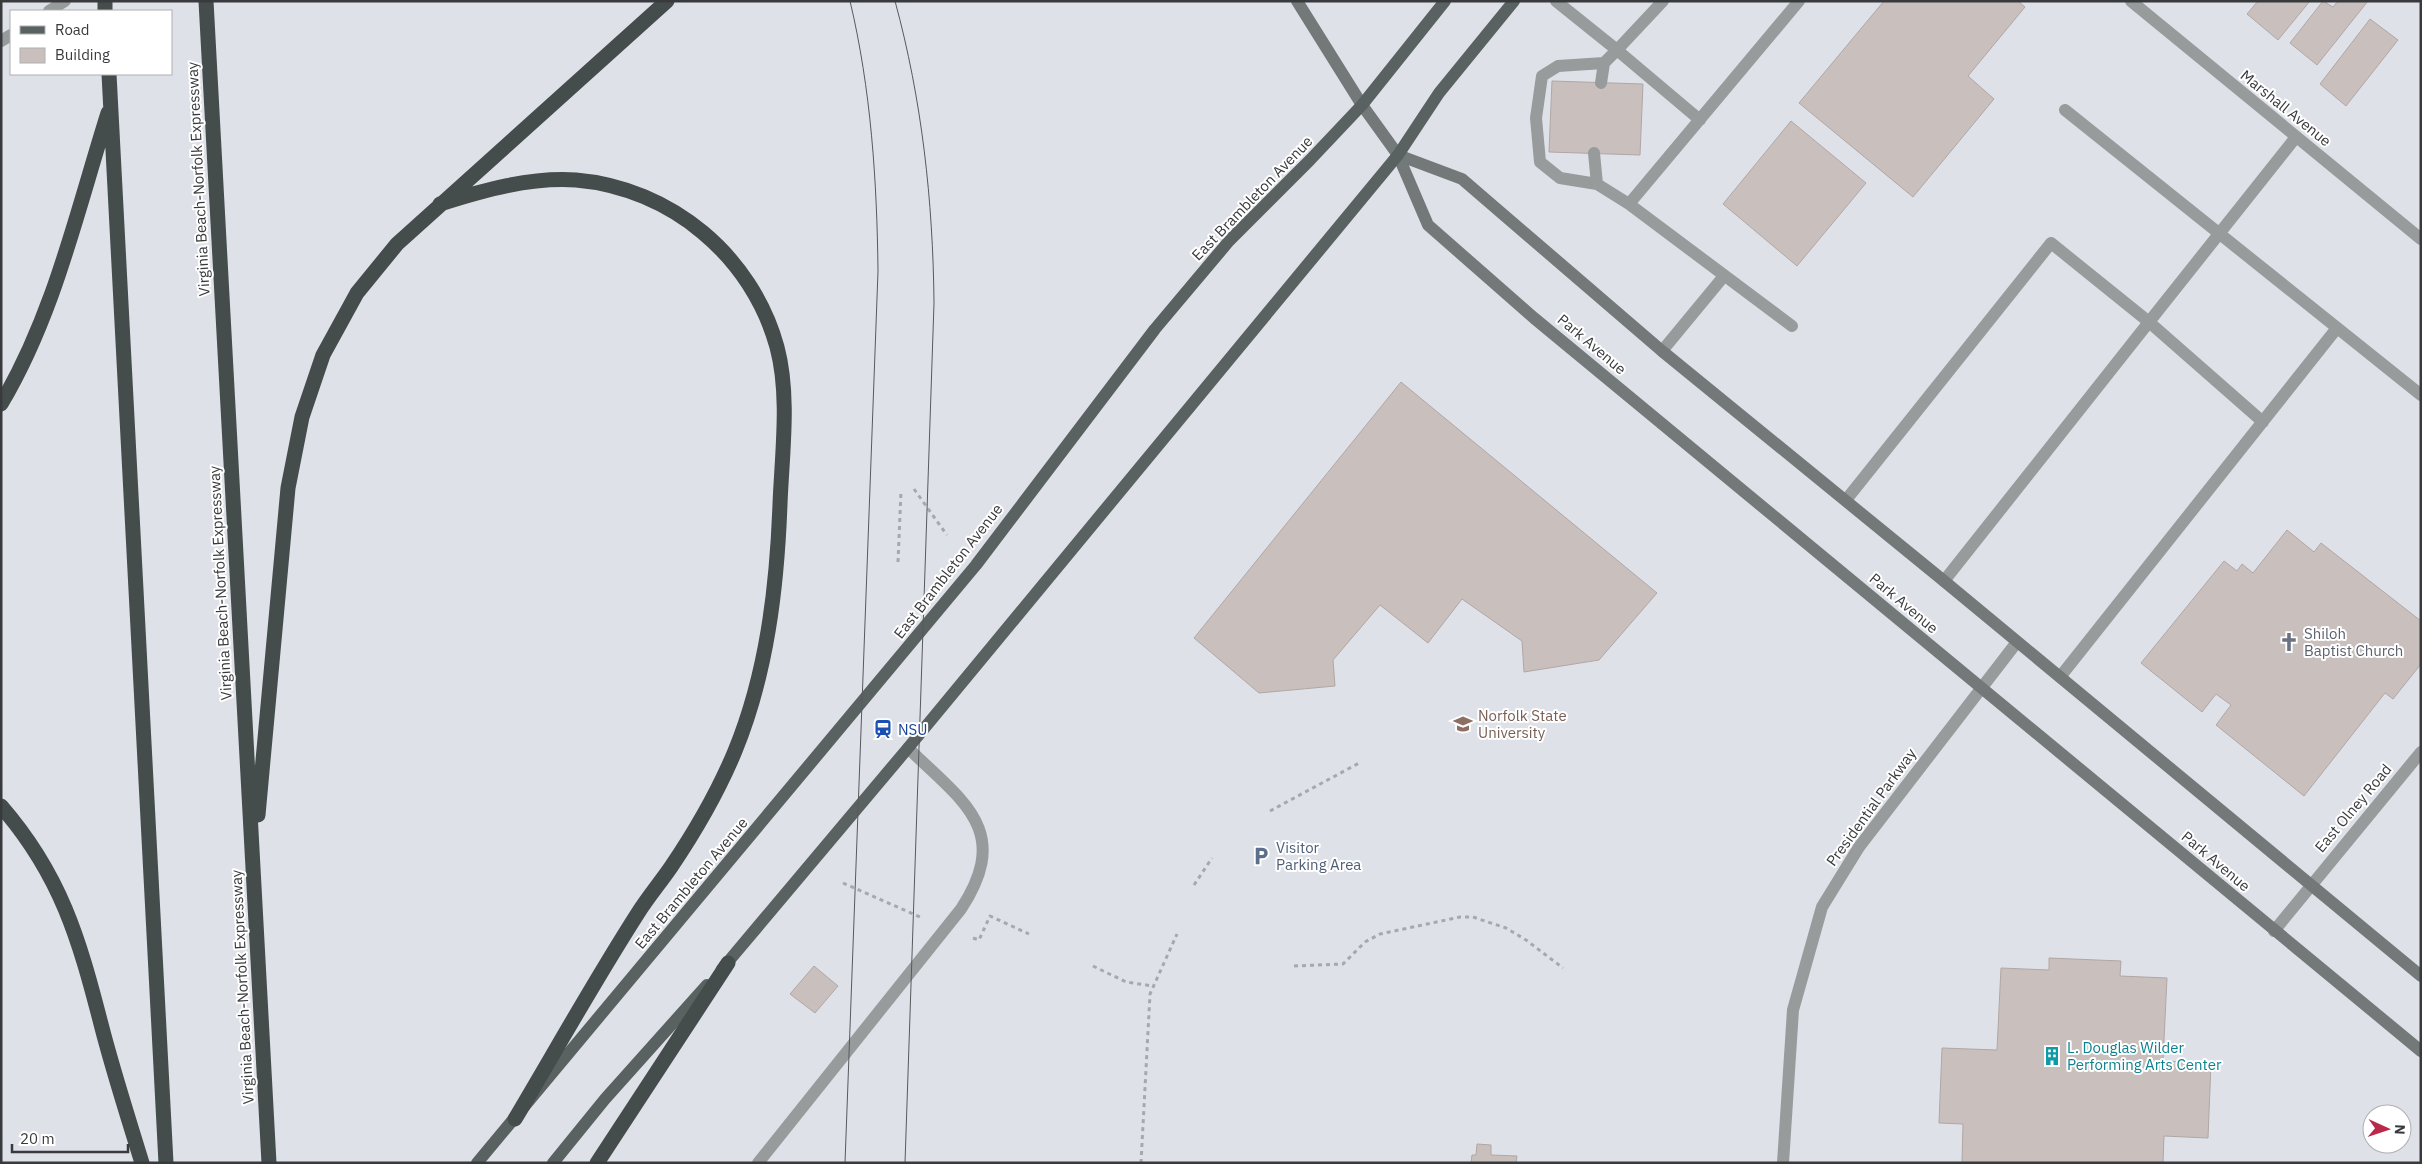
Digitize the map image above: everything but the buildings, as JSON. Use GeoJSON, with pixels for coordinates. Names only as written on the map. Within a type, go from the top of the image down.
{"type":"FeatureCollection","features":[{"type":"Feature","properties":{"kind":"highway","name":"Virginia Beach-Norfolk Expressway"},"geometry":{"type":"LineString","coordinates":[[206,1],[269,1161]]}},
{"type":"Feature","properties":{"kind":"highway"},"geometry":{"type":"LineString","coordinates":[[253,869],[284,519],[302,417],[322,355],[357,293],[397,244],[667,1]]}},
{"type":"Feature","properties":{"kind":"highway"},"geometry":{"type":"LineString","coordinates":[[109,75],[166,1163]]}},
{"type":"Feature","properties":{"kind":"highway"},"geometry":{"type":"LineString","coordinates":[[1,404],[33,344],[47,307],[111,103]]}},
{"type":"Feature","properties":{"kind":"highway"},"geometry":{"type":"LineString","coordinates":[[440,204],[480,191],[516,184],[575,180],[605,184],[659,203],[685,218],[709,236],[751,286],[766,316],[777,349],[782,382],[783,415],[777,569],[765,650],[736,749],[716,791],[693,832],[639,911],[515,1119]]}},
{"type":"Feature","properties":{"kind":"highway"},"geometry":{"type":"LineString","coordinates":[[1,806],[29,841],[47,868],[72,921],[86,962],[101,1025],[142,1163]]}},
{"type":"Feature","properties":{"kind":"highway"},"geometry":{"type":"LineString","coordinates":[[597,1163],[728,963]]}},
{"type":"Feature","properties":{"kind":"main road","name":"Park Avenue"},"geometry":{"type":"LineString","coordinates":[[1297,1],[1362,105],[1398,155],[1428,225],[1534,318],[2421,1051]]}},
{"type":"Feature","properties":{"kind":"main road","name":"East Brambleton Avenue"},"geometry":{"type":"LineString","coordinates":[[477,1163],[976,565],[1155,329],[1229,241],[1362,105],[1445,1]]}},
{"type":"Feature","properties":{"kind":"main road"},"geometry":{"type":"LineString","coordinates":[[553,1163],[605,1099],[728,963],[908,748],[1398,155],[1439,93],[1514,1]]}},
{"type":"Feature","properties":{"kind":"main road"},"geometry":{"type":"LineString","coordinates":[[1398,155],[1462,179],[1662,351],[1846,500],[2421,976]]}},
{"type":"Feature","properties":{"kind":"street"},"geometry":{"type":"LineString","coordinates":[[51,10],[65,1]]}},
{"type":"Feature","properties":{"kind":"street"},"geometry":{"type":"LineString","coordinates":[[1556,1],[1700,120]]}},
{"type":"Feature","properties":{"kind":"street"},"geometry":{"type":"LineString","coordinates":[[1601,83],[1604,63],[1663,1]]}},
{"type":"Feature","properties":{"kind":"street"},"geometry":{"type":"LineString","coordinates":[[1629,204],[1799,1]]}},
{"type":"Feature","properties":{"kind":"street","name":"Marshall Avenue"},"geometry":{"type":"LineString","coordinates":[[2131,1],[2421,240]]}},
{"type":"Feature","properties":{"kind":"street"},"geometry":{"type":"LineString","coordinates":[[1604,63],[1558,66],[1542,76],[1536,118],[1540,162],[1560,178],[1597,184],[1629,204],[1792,326]]}},
{"type":"Feature","properties":{"kind":"street"},"geometry":{"type":"LineString","coordinates":[[2066,110],[2421,395]]}},
{"type":"Feature","properties":{"kind":"street"},"geometry":{"type":"LineString","coordinates":[[1944,581],[2296,137]]}},
{"type":"Feature","properties":{"kind":"street"},"geometry":{"type":"LineString","coordinates":[[1594,154],[1597,184]]}},
{"type":"Feature","properties":{"kind":"street"},"geometry":{"type":"LineString","coordinates":[[1846,500],[2051,243],[2149,322],[2263,422]]}},
{"type":"Feature","properties":{"kind":"street"},"geometry":{"type":"LineString","coordinates":[[1662,351],[1724,276]]}},
{"type":"Feature","properties":{"kind":"street"},"geometry":{"type":"LineString","coordinates":[[2060,677],[2337,328]]}},
{"type":"Feature","properties":{"kind":"street","name":"Presidential Parkway"},"geometry":{"type":"LineString","coordinates":[[1783,1163],[1793,1010],[1822,908],[1859,846],[2017,642]]}},
{"type":"Feature","properties":{"kind":"street"},"geometry":{"type":"LineString","coordinates":[[758,1163],[961,909],[972,893],[979,874],[983,842],[975,816],[908,748]]}},
{"type":"Feature","properties":{"kind":"street","name":"East Olney Road"},"geometry":{"type":"LineString","coordinates":[[2274,931],[2421,752]]}},
{"type":"Feature","properties":{"kind":"path"},"geometry":{"type":"LineString","coordinates":[[914,489],[947,535]]}},
{"type":"Feature","properties":{"kind":"path"},"geometry":{"type":"LineString","coordinates":[[898,562],[901,491]]}},
{"type":"Feature","properties":{"kind":"path"},"geometry":{"type":"LineString","coordinates":[[1270,811],[1362,762]]}},
{"type":"Feature","properties":{"kind":"path"},"geometry":{"type":"LineString","coordinates":[[1194,885],[1212,858]]}},
{"type":"Feature","properties":{"kind":"path"},"geometry":{"type":"LineString","coordinates":[[843,883],[925,919]]}},
{"type":"Feature","properties":{"kind":"path"},"geometry":{"type":"LineString","coordinates":[[970,937],[979,940],[990,916],[1029,934]]}},
{"type":"Feature","properties":{"kind":"path"},"geometry":{"type":"LineString","coordinates":[[1294,966],[1342,964],[1365,942],[1380,934],[1460,917],[1490,921],[1506,928],[1526,940],[1563,968]]}},
{"type":"Feature","properties":{"kind":"path"},"geometry":{"type":"LineString","coordinates":[[1141,1163],[1150,994],[1177,934]]}},
{"type":"Feature","properties":{"kind":"path"},"geometry":{"type":"LineString","coordinates":[[1094,966],[1126,982],[1153,986]]}},
{"type":"Feature","properties":{"kind":"tram line"},"geometry":{"type":"LineString","coordinates":[[845,1163],[878,271],[872,135],[863,68],[850,1]]}},
{"type":"Feature","properties":{"kind":"tram line"},"geometry":{"type":"LineString","coordinates":[[895,1],[912,76],[924,151],[931,227],[934,303],[905,1163]]}},
{"type":"Feature","properties":{"kind":"place","name":"Shiloh Baptist Church"},"geometry":{"type":"Point","coordinates":[2289,642]}},
{"type":"Feature","properties":{"kind":"place","name":"Norfolk State University"},"geometry":{"type":"Point","coordinates":[1463,724]}},
{"type":"Feature","properties":{"kind":"place","name":"NSU"},"geometry":{"type":"Point","coordinates":[883,729]}},
{"type":"Feature","properties":{"kind":"place","name":"Visitor Parking Area"},"geometry":{"type":"Point","coordinates":[1261,856]}},
{"type":"Feature","properties":{"kind":"place","name":"L. Douglas Wilder Performing Arts Center"},"geometry":{"type":"Point","coordinates":[2052,1056]}}]}
